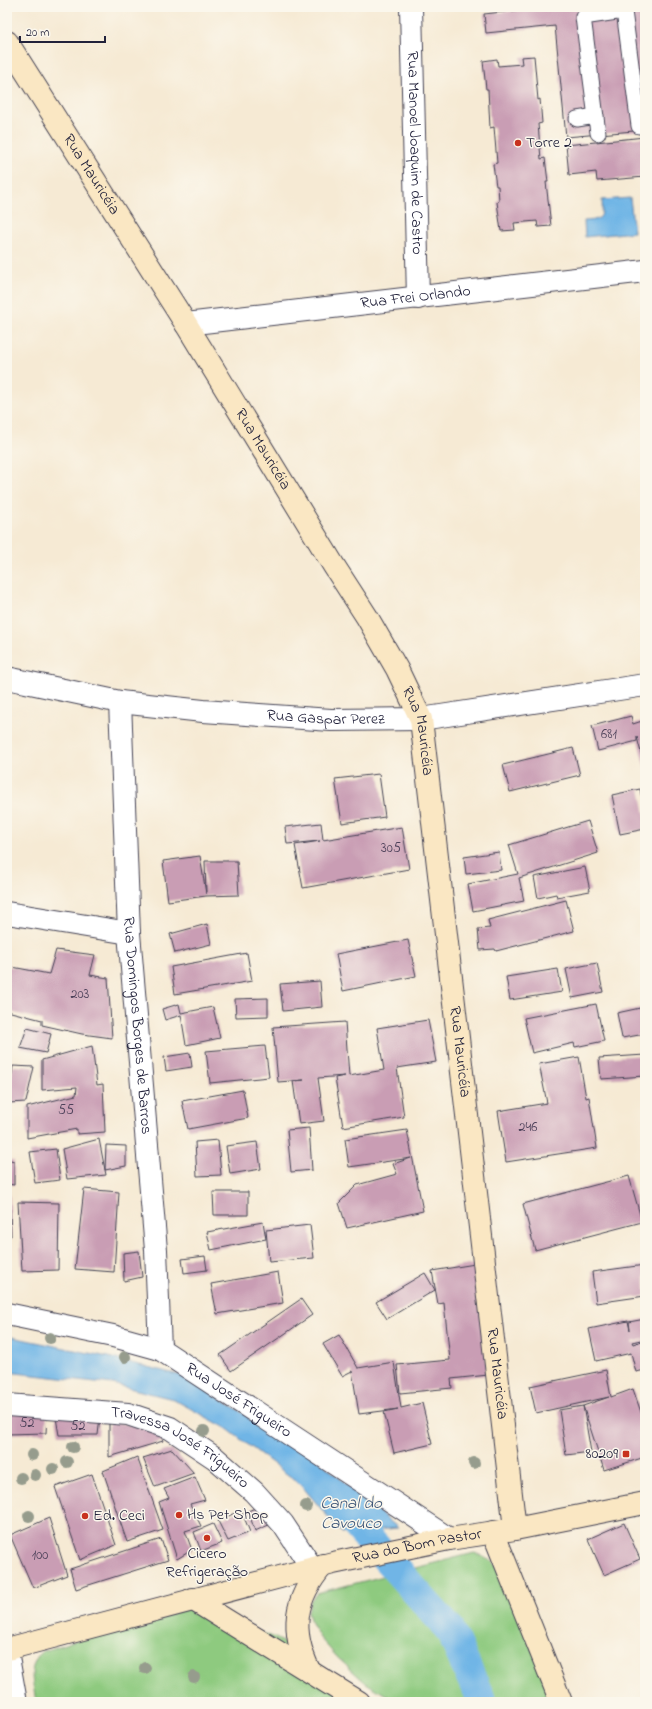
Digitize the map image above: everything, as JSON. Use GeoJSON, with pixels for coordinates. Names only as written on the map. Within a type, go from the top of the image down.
{"type":"FeatureCollection","features":[{"type":"Feature","properties":{"kind":"street","name":"Rua Manoel Joaquim de Castro"},"geometry":{"type":"LineString","coordinates":[[411,7],[418,298]]}},
{"type":"Feature","properties":{"kind":"street","name":"Rua Mauricéia"},"geometry":{"type":"LineString","coordinates":[[7,42],[186,324],[334,566],[367,617],[397,669],[421,719],[515,1529]]}},
{"type":"Feature","properties":{"kind":"street","name":"Rua Frei Orlando"},"geometry":{"type":"LineString","coordinates":[[186,324],[645,271]]}},
{"type":"Feature","properties":{"kind":"street","name":"Rua Gaspar Perez"},"geometry":{"type":"LineString","coordinates":[[7,678],[120,702],[203,711],[331,720],[421,719],[645,685]]}},
{"type":"Feature","properties":{"kind":"street","name":"Rua Domingos Borges de Barros"},"geometry":{"type":"LineString","coordinates":[[120,702],[129,933],[156,1250],[160,1349]]}},
{"type":"Feature","properties":{"kind":"street"},"geometry":{"type":"LineString","coordinates":[[7,913],[129,933]]}},
{"type":"Feature","properties":{"kind":"street","name":"Rua José Frigueiro"},"geometry":{"type":"LineString","coordinates":[[7,1314],[113,1336],[160,1349],[439,1541]]}},
{"type":"Feature","properties":{"kind":"street","name":"Travessa José Frigueiro"},"geometry":{"type":"LineString","coordinates":[[7,1405],[128,1414],[170,1428],[215,1458],[254,1492],[323,1565]]}},
{"type":"Feature","properties":{"kind":"street","name":"Rua do Bom Pastor"},"geometry":{"type":"LineString","coordinates":[[7,1651],[192,1599],[323,1565],[439,1541],[515,1529],[645,1503]]}},
{"type":"Feature","properties":{"kind":"street"},"geometry":{"type":"LineString","coordinates":[[493,1532],[561,1702]]}},
{"type":"Feature","properties":{"kind":"street"},"geometry":{"type":"LineString","coordinates":[[310,1670],[301,1653],[297,1634],[297,1615],[302,1596],[311,1579],[323,1565]]}},
{"type":"Feature","properties":{"kind":"street"},"geometry":{"type":"LineString","coordinates":[[192,1599],[310,1670],[359,1702]]}},
{"type":"Feature","properties":{"kind":"street"},"geometry":{"type":"LineString","coordinates":[[7,1651],[16,1702]]}},
{"type":"Feature","properties":{"kind":"lane"},"geometry":{"type":"LineString","coordinates":[[598,133],[583,17],[606,10],[624,11],[639,126]]}},
{"type":"Feature","properties":{"kind":"lane"},"geometry":{"type":"LineString","coordinates":[[577,119],[596,116]]}},
{"type":"Feature","properties":{"kind":"green space"},"geometry":{"type":"Polygon","coordinates":[[[474,1553],[490,1560],[502,1573],[554,1702],[398,1702],[366,1683],[338,1658],[320,1638],[311,1623],[308,1612],[311,1600],[317,1593],[474,1553]]]}},
{"type":"Feature","properties":{"kind":"green space"},"geometry":{"type":"Polygon","coordinates":[[[183,1604],[276,1638],[370,1697],[371,1700],[357,1702],[36,1702],[32,1670],[41,1652],[183,1604]]]}},
{"type":"Feature","properties":{"kind":"water"},"geometry":{"type":"Polygon","coordinates":[[[630,198],[634,232],[585,237],[584,221],[595,220],[600,217],[602,211],[602,200],[630,198]]]}},
{"type":"Feature","properties":{"kind":"water","name":"Canal do Cavouco"},"geometry":{"type":"Polygon","coordinates":[[[7,1336],[108,1357],[183,1376],[315,1457],[398,1528],[342,1533],[300,1484],[226,1428],[173,1399],[113,1384],[7,1372],[7,1336]]]}},
{"type":"Feature","properties":{"kind":"building"},"geometry":{"type":"Polygon","coordinates":[[[531,7],[645,7],[645,130],[566,137],[555,26],[486,33],[484,14],[531,9],[531,7]]]}},
{"type":"Feature","properties":{"kind":"building","name":"Torre 2"},"geometry":{"type":"Polygon","coordinates":[[[534,56],[538,100],[540,99],[542,123],[538,124],[541,159],[545,158],[551,226],[538,227],[537,221],[514,223],[515,230],[501,231],[497,202],[499,201],[498,186],[496,186],[493,164],[497,163],[494,127],[490,128],[488,89],[486,89],[483,61],[497,59],[498,66],[522,64],[521,57],[534,56]]]}},
{"type":"Feature","properties":{"kind":"building"},"geometry":{"type":"Polygon","coordinates":[[[645,137],[645,177],[597,181],[596,172],[569,175],[566,145],[645,137]]]}},
{"type":"Feature","properties":{"kind":"building"},"geometry":{"type":"Polygon","coordinates":[[[631,716],[633,724],[645,720],[645,769],[637,737],[637,741],[598,751],[592,726],[631,716]]]}},
{"type":"Feature","properties":{"kind":"building"},"geometry":{"type":"Polygon","coordinates":[[[573,748],[580,775],[510,792],[503,765],[573,748]]]}},
{"type":"Feature","properties":{"kind":"building"},"geometry":{"type":"Polygon","coordinates":[[[379,774],[385,817],[342,823],[335,779],[379,774]]]}},
{"type":"Feature","properties":{"kind":"building"},"geometry":{"type":"Polygon","coordinates":[[[640,789],[645,814],[645,829],[620,834],[612,795],[640,789]]]}},
{"type":"Feature","properties":{"kind":"building"},"geometry":{"type":"Polygon","coordinates":[[[588,821],[598,853],[519,878],[524,901],[473,911],[468,884],[518,874],[509,845],[588,821]]]}},
{"type":"Feature","properties":{"kind":"building"},"geometry":{"type":"Polygon","coordinates":[[[321,823],[323,840],[402,827],[409,869],[303,888],[295,845],[320,841],[287,844],[285,827],[321,823]]]}},
{"type":"Feature","properties":{"kind":"building"},"geometry":{"type":"Polygon","coordinates":[[[499,852],[501,870],[466,874],[464,857],[499,852]]]}},
{"type":"Feature","properties":{"kind":"building"},"geometry":{"type":"Polygon","coordinates":[[[200,856],[206,894],[205,861],[237,861],[239,895],[206,896],[168,901],[163,861],[200,856]]]}},
{"type":"Feature","properties":{"kind":"building"},"geometry":{"type":"Polygon","coordinates":[[[585,867],[590,891],[557,897],[556,894],[538,898],[534,877],[585,867]]]}},
{"type":"Feature","properties":{"kind":"building"},"geometry":{"type":"Polygon","coordinates":[[[566,900],[574,931],[496,951],[495,949],[480,950],[478,929],[490,928],[488,920],[566,900]]]}},
{"type":"Feature","properties":{"kind":"building"},"geometry":{"type":"Polygon","coordinates":[[[207,924],[211,944],[175,953],[170,934],[207,924]]]}},
{"type":"Feature","properties":{"kind":"building"},"geometry":{"type":"Polygon","coordinates":[[[408,940],[416,976],[343,991],[336,954],[408,940]]]}},
{"type":"Feature","properties":{"kind":"building"},"geometry":{"type":"Polygon","coordinates":[[[56,950],[95,955],[90,975],[108,978],[112,1038],[82,1034],[42,1025],[42,1020],[7,1011],[7,966],[49,974],[56,950]]]}},
{"type":"Feature","properties":{"kind":"building"},"geometry":{"type":"Polygon","coordinates":[[[247,953],[252,981],[175,994],[171,967],[247,953]]]}},
{"type":"Feature","properties":{"kind":"building"},"geometry":{"type":"Polygon","coordinates":[[[597,963],[603,992],[572,998],[566,969],[597,963]]]}},
{"type":"Feature","properties":{"kind":"building"},"geometry":{"type":"Polygon","coordinates":[[[558,969],[562,992],[510,1000],[506,977],[558,969]]]}},
{"type":"Feature","properties":{"kind":"building"},"geometry":{"type":"Polygon","coordinates":[[[320,981],[322,1007],[283,1011],[280,984],[320,981]]]}},
{"type":"Feature","properties":{"kind":"building"},"geometry":{"type":"Polygon","coordinates":[[[268,998],[268,1016],[236,1017],[235,999],[268,998]]]}},
{"type":"Feature","properties":{"kind":"building"},"geometry":{"type":"Polygon","coordinates":[[[179,1004],[181,1013],[213,1007],[220,1038],[186,1045],[181,1015],[165,1020],[162,1009],[179,1004]]]}},
{"type":"Feature","properties":{"kind":"building"},"geometry":{"type":"Polygon","coordinates":[[[596,1004],[604,1041],[575,1047],[574,1043],[532,1053],[524,1018],[596,1004]]]}},
{"type":"Feature","properties":{"kind":"building"},"geometry":{"type":"Polygon","coordinates":[[[640,1008],[645,1034],[622,1038],[617,1013],[640,1008]]]}},
{"type":"Feature","properties":{"kind":"building"},"geometry":{"type":"Polygon","coordinates":[[[428,1020],[436,1062],[397,1068],[404,1117],[343,1127],[335,1078],[345,1076],[318,1078],[324,1121],[299,1124],[293,1081],[304,1080],[278,1082],[273,1027],[345,1022],[349,1076],[384,1070],[377,1028],[428,1020]]]}},
{"type":"Feature","properties":{"kind":"building"},"geometry":{"type":"Polygon","coordinates":[[[27,1028],[51,1034],[46,1053],[20,1048],[27,1028]]]}},
{"type":"Feature","properties":{"kind":"building"},"geometry":{"type":"Polygon","coordinates":[[[92,1046],[97,1085],[103,1084],[105,1132],[77,1134],[77,1129],[27,1138],[27,1107],[76,1095],[77,1087],[42,1090],[42,1060],[92,1046]]]}},
{"type":"Feature","properties":{"kind":"building"},"geometry":{"type":"Polygon","coordinates":[[[265,1046],[269,1077],[210,1083],[206,1051],[265,1046]]]}},
{"type":"Feature","properties":{"kind":"building"},"geometry":{"type":"Polygon","coordinates":[[[190,1053],[192,1067],[166,1071],[164,1057],[190,1053]]]}},
{"type":"Feature","properties":{"kind":"building"},"geometry":{"type":"Polygon","coordinates":[[[645,1055],[645,1076],[601,1079],[599,1058],[645,1055]]]}},
{"type":"Feature","properties":{"kind":"building"},"geometry":{"type":"Polygon","coordinates":[[[579,1057],[586,1098],[589,1097],[597,1148],[506,1162],[498,1111],[547,1103],[539,1064],[579,1057]]]}},
{"type":"Feature","properties":{"kind":"building"},"geometry":{"type":"Polygon","coordinates":[[[13,1066],[34,1067],[26,1102],[8,1103],[13,1066]]]}},
{"type":"Feature","properties":{"kind":"building"},"geometry":{"type":"Polygon","coordinates":[[[243,1090],[248,1118],[188,1129],[182,1101],[243,1090]]]}},
{"type":"Feature","properties":{"kind":"building"},"geometry":{"type":"Polygon","coordinates":[[[309,1128],[312,1170],[291,1172],[287,1130],[309,1128]]]}},
{"type":"Feature","properties":{"kind":"building"},"geometry":{"type":"Polygon","coordinates":[[[407,1130],[423,1211],[347,1228],[339,1203],[357,1185],[397,1174],[393,1164],[411,1158],[349,1167],[345,1139],[407,1130]]]}},
{"type":"Feature","properties":{"kind":"building"},"geometry":{"type":"Polygon","coordinates":[[[99,1139],[106,1175],[67,1179],[62,1149],[99,1139]]]}},
{"type":"Feature","properties":{"kind":"building"},"geometry":{"type":"Polygon","coordinates":[[[218,1140],[221,1175],[197,1176],[195,1142],[218,1140]]]}},
{"type":"Feature","properties":{"kind":"building"},"geometry":{"type":"Polygon","coordinates":[[[257,1142],[261,1169],[230,1174],[226,1146],[257,1142]]]}},
{"type":"Feature","properties":{"kind":"building"},"geometry":{"type":"Polygon","coordinates":[[[106,1145],[126,1146],[126,1166],[105,1170],[106,1145]]]}},
{"type":"Feature","properties":{"kind":"building"},"geometry":{"type":"Polygon","coordinates":[[[56,1149],[60,1180],[35,1183],[30,1152],[56,1149]]]}},
{"type":"Feature","properties":{"kind":"building"},"geometry":{"type":"Polygon","coordinates":[[[7,1159],[14,1161],[14,1185],[7,1184],[7,1159]]]}},
{"type":"Feature","properties":{"kind":"building"},"geometry":{"type":"Polygon","coordinates":[[[629,1176],[642,1222],[535,1250],[523,1204],[629,1176]]]}},
{"type":"Feature","properties":{"kind":"building"},"geometry":{"type":"Polygon","coordinates":[[[7,1187],[9,1187],[11,1236],[7,1237],[7,1187]]]}},
{"type":"Feature","properties":{"kind":"building"},"geometry":{"type":"Polygon","coordinates":[[[84,1189],[119,1192],[114,1272],[75,1269],[84,1189]]]}},
{"type":"Feature","properties":{"kind":"building"},"geometry":{"type":"Polygon","coordinates":[[[213,1192],[248,1192],[248,1215],[214,1215],[213,1192]]]}},
{"type":"Feature","properties":{"kind":"building"},"geometry":{"type":"Polygon","coordinates":[[[18,1202],[59,1203],[58,1270],[22,1271],[18,1202]]]}},
{"type":"Feature","properties":{"kind":"building"},"geometry":{"type":"Polygon","coordinates":[[[263,1222],[266,1239],[211,1250],[207,1232],[263,1222]]]}},
{"type":"Feature","properties":{"kind":"building"},"geometry":{"type":"Polygon","coordinates":[[[310,1225],[314,1258],[269,1262],[266,1230],[310,1225]]]}},
{"type":"Feature","properties":{"kind":"building"},"geometry":{"type":"Polygon","coordinates":[[[139,1251],[142,1277],[124,1281],[123,1253],[139,1251]]]}},
{"type":"Feature","properties":{"kind":"building"},"geometry":{"type":"Polygon","coordinates":[[[205,1256],[207,1270],[184,1273],[182,1259],[205,1256]]]}},
{"type":"Feature","properties":{"kind":"building"},"geometry":{"type":"Polygon","coordinates":[[[475,1264],[488,1375],[451,1379],[452,1388],[400,1393],[397,1365],[450,1360],[444,1303],[438,1304],[432,1271],[475,1264]]]}},
{"type":"Feature","properties":{"kind":"building"},"geometry":{"type":"Polygon","coordinates":[[[645,1265],[645,1296],[596,1303],[592,1272],[645,1265]]]}},
{"type":"Feature","properties":{"kind":"building"},"geometry":{"type":"Polygon","coordinates":[[[278,1272],[283,1303],[217,1314],[211,1284],[278,1272]]]}},
{"type":"Feature","properties":{"kind":"building"},"geometry":{"type":"Polygon","coordinates":[[[425,1273],[435,1290],[387,1319],[376,1302],[425,1273]]]}},
{"type":"Feature","properties":{"kind":"building"},"geometry":{"type":"Polygon","coordinates":[[[301,1299],[312,1315],[231,1371],[220,1355],[301,1299]]]}},
{"type":"Feature","properties":{"kind":"building"},"geometry":{"type":"Polygon","coordinates":[[[645,1319],[645,1339],[632,1342],[633,1344],[645,1340],[645,1370],[636,1372],[631,1353],[596,1361],[589,1329],[628,1321],[630,1330],[629,1322],[645,1319]]]}},
{"type":"Feature","properties":{"kind":"building"},"geometry":{"type":"Polygon","coordinates":[[[339,1335],[358,1368],[394,1362],[401,1408],[422,1403],[432,1444],[394,1453],[384,1412],[398,1409],[359,1414],[352,1371],[342,1376],[323,1344],[339,1335]]]}},
{"type":"Feature","properties":{"kind":"building"},"geometry":{"type":"Polygon","coordinates":[[[606,1370],[611,1397],[633,1389],[645,1424],[645,1457],[604,1470],[583,1406],[609,1397],[536,1413],[530,1386],[606,1370]]]}},
{"type":"Feature","properties":{"kind":"building"},"geometry":{"type":"Polygon","coordinates":[[[583,1406],[591,1452],[566,1455],[559,1410],[583,1406]]]}},
{"type":"Feature","properties":{"kind":"building"},"geometry":{"type":"Polygon","coordinates":[[[7,1409],[47,1413],[46,1433],[7,1434],[7,1409]]]}},
{"type":"Feature","properties":{"kind":"building"},"geometry":{"type":"Polygon","coordinates":[[[55,1412],[100,1417],[98,1435],[59,1435],[55,1412]]]}},
{"type":"Feature","properties":{"kind":"building"},"geometry":{"type":"Polygon","coordinates":[[[109,1422],[157,1428],[163,1441],[109,1457],[109,1422]]]}},
{"type":"Feature","properties":{"kind":"building"},"geometry":{"type":"Polygon","coordinates":[[[172,1449],[194,1473],[155,1487],[143,1458],[172,1449]]]}},
{"type":"Feature","properties":{"kind":"building"},"geometry":{"type":"Polygon","coordinates":[[[137,1457],[163,1530],[127,1542],[103,1471],[137,1457]]]}},
{"type":"Feature","properties":{"kind":"building","name":"Ed. Ceci"},"geometry":{"type":"Polygon","coordinates":[[[92,1474],[116,1545],[80,1560],[55,1487],[92,1474]]]}},
{"type":"Feature","properties":{"kind":"building","name":"Hs Pet Shop"},"geometry":{"type":"Polygon","coordinates":[[[195,1477],[205,1500],[190,1504],[201,1526],[185,1531],[192,1550],[177,1559],[159,1502],[169,1498],[164,1489],[195,1477]]]}},
{"type":"Feature","properties":{"kind":"building"},"geometry":{"type":"Polygon","coordinates":[[[262,1505],[271,1524],[255,1531],[248,1511],[262,1505]]]}},
{"type":"Feature","properties":{"kind":"building"},"geometry":{"type":"Polygon","coordinates":[[[241,1510],[250,1532],[228,1541],[218,1521],[241,1510]]]}},
{"type":"Feature","properties":{"kind":"building"},"geometry":{"type":"Polygon","coordinates":[[[49,1518],[67,1575],[33,1588],[10,1535],[49,1518]]]}},
{"type":"Feature","properties":{"kind":"building"},"geometry":{"type":"Polygon","coordinates":[[[624,1523],[640,1559],[604,1575],[588,1539],[624,1523]]]}},
{"type":"Feature","properties":{"kind":"building","name":"Cicero Refrigeração"},"geometry":{"type":"Polygon","coordinates":[[[213,1524],[222,1543],[201,1551],[194,1532],[213,1524]]]}},
{"type":"Feature","properties":{"kind":"building"},"geometry":{"type":"Polygon","coordinates":[[[161,1539],[168,1560],[76,1589],[70,1569],[161,1539]]]}},
{"type":"Feature","properties":{"kind":"waterway","name":"Canal do Cavouco"},"geometry":{"type":"LineString","coordinates":[[335,1501],[450,1630],[482,1702]]}},
{"type":"Feature","properties":{"kind":"place","name":"Torre 2"},"geometry":{"type":"Point","coordinates":[518,143]}},
{"type":"Feature","properties":{"kind":"place","name":"80209"},"geometry":{"type":"Point","coordinates":[626,1454]}},
{"type":"Feature","properties":{"kind":"place","name":"Hs Pet Shop"},"geometry":{"type":"Point","coordinates":[179,1515]}},
{"type":"Feature","properties":{"kind":"place","name":"Ed. Ceci"},"geometry":{"type":"Point","coordinates":[85,1516]}},
{"type":"Feature","properties":{"kind":"place","name":"Cicero Refrigeração"},"geometry":{"type":"Point","coordinates":[207,1538]}}]}
